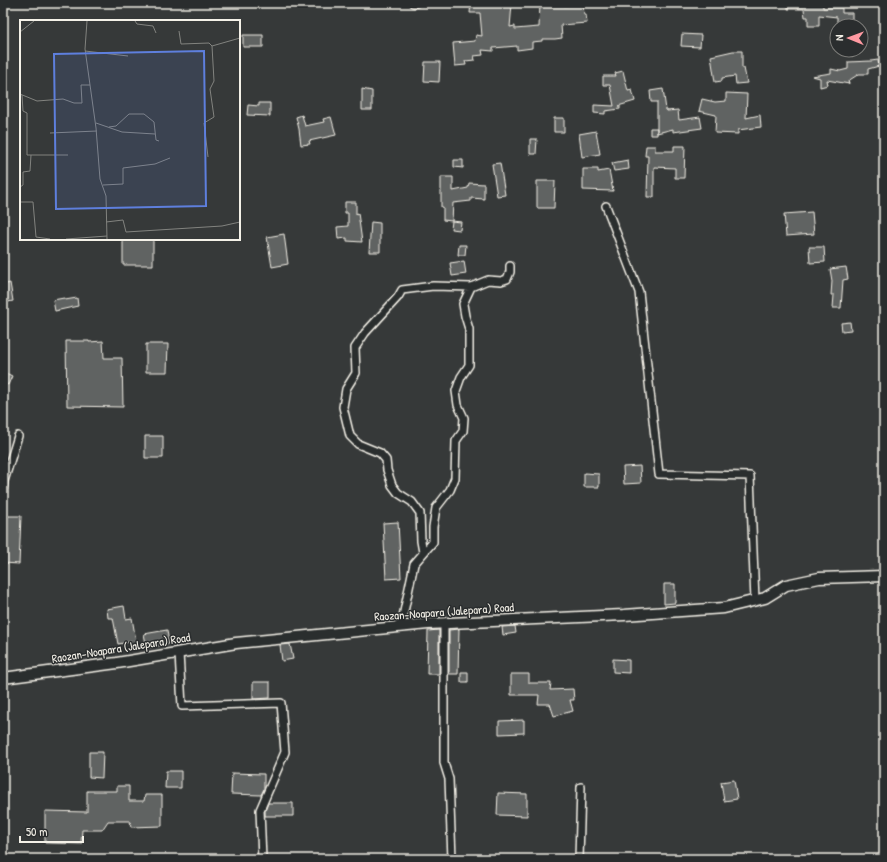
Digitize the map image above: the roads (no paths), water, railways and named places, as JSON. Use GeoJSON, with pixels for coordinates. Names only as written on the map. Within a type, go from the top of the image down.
{"type":"FeatureCollection","features":[{"type":"Feature","properties":{"kind":"main road","name":"Raozan-Noapara (Jalepara) Road"},"geometry":{"type":"LineString","coordinates":[[3,678],[118,663],[236,643],[402,626],[631,615],[724,608],[764,598],[786,585],[819,578],[884,576]]}},
{"type":"Feature","properties":{"kind":"street"},"geometry":{"type":"LineString","coordinates":[[606,206],[639,292],[659,474],[750,476],[755,600]]}},
{"type":"Feature","properties":{"kind":"street"},"geometry":{"type":"LineString","coordinates":[[423,552],[420,513],[412,502],[398,492],[392,485],[387,470],[386,460],[380,453],[358,444],[350,436],[343,407],[346,389],[356,373],[355,348],[365,333],[398,297],[402,290],[433,286],[471,287],[488,280],[501,281],[507,279],[510,272],[510,266]]}},
{"type":"Feature","properties":{"kind":"street"},"geometry":{"type":"LineString","coordinates":[[402,626],[414,564],[433,542],[433,527],[436,508],[450,490],[455,478],[456,441],[463,431],[464,418],[458,406],[456,391],[461,377],[469,365],[469,329],[463,304],[471,287]]}},
{"type":"Feature","properties":{"kind":"street"},"geometry":{"type":"LineString","coordinates":[[3,490],[4,481],[18,436]]}},
{"type":"Feature","properties":{"kind":"street"},"geometry":{"type":"LineString","coordinates":[[444,623],[444,763],[449,779],[452,859]]}},
{"type":"Feature","properties":{"kind":"street"},"geometry":{"type":"LineString","coordinates":[[179,653],[182,706],[281,703],[285,752],[260,810],[262,859]]}},
{"type":"Feature","properties":{"kind":"street"},"geometry":{"type":"LineString","coordinates":[[579,859],[582,787]]}}]}
